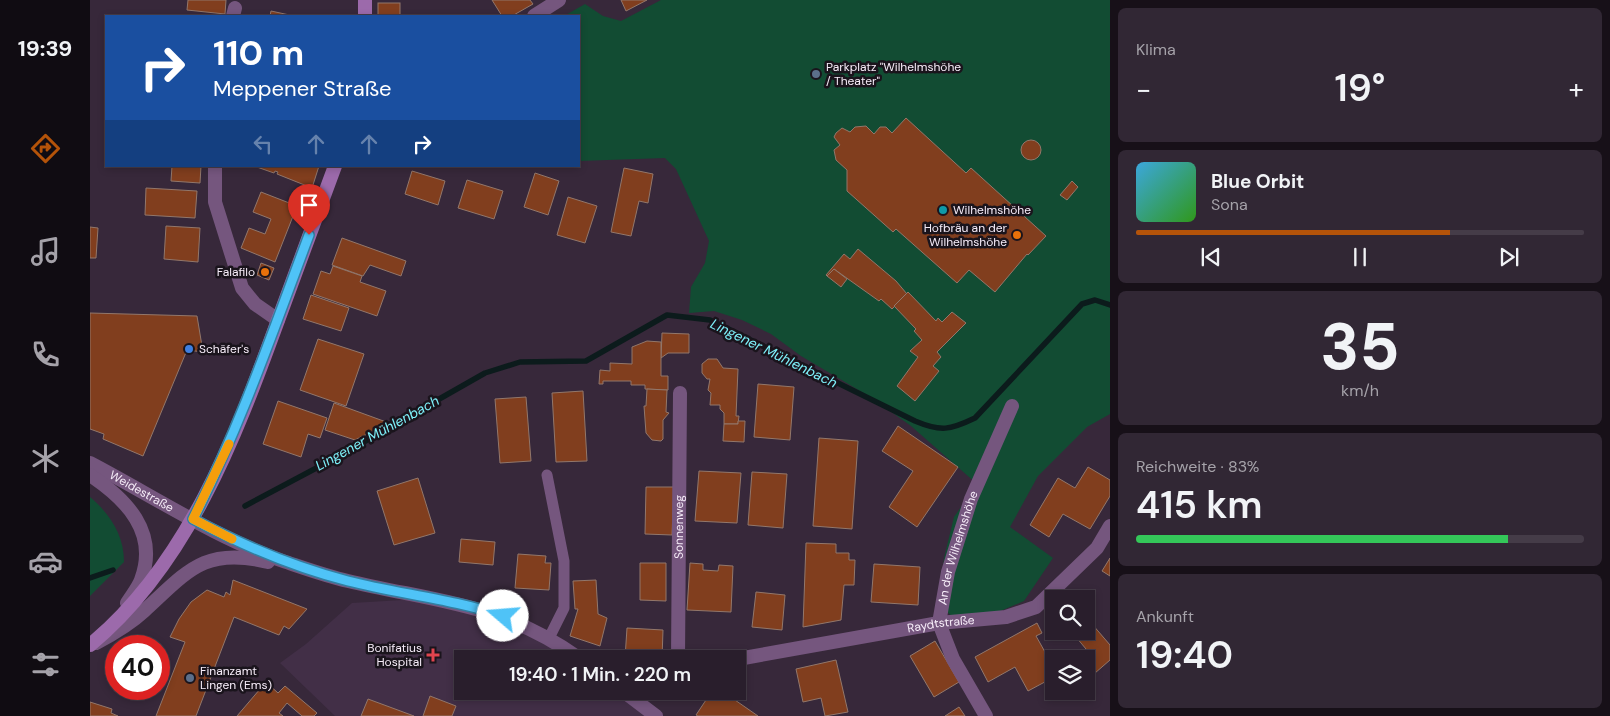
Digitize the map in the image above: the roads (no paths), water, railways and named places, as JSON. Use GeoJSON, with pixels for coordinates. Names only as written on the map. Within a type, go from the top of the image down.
{"type":"FeatureCollection","features":[{"type":"Feature","properties":{"kind":"main road"},"geometry":{"type":"LineString","coordinates":[[365,0],[365,15]]}},
{"type":"Feature","properties":{"kind":"main road"},"geometry":{"type":"LineString","coordinates":[[90,646],[132,604],[193,519],[221,463],[254,386],[335,167]]}},
{"type":"Feature","properties":{"kind":"street"},"geometry":{"type":"LineString","coordinates":[[536,15],[559,0]]}},
{"type":"Feature","properties":{"kind":"street"},"geometry":{"type":"LineString","coordinates":[[214,167],[215,202],[242,288],[255,304],[278,320]]}},
{"type":"Feature","properties":{"kind":"street","name":"Sonnenweg"},"geometry":{"type":"LineString","coordinates":[[678,650],[680,393]]}},
{"type":"Feature","properties":{"kind":"street","name":"An der Wilhelmshöhe"},"geometry":{"type":"LineString","coordinates":[[986,716],[953,659],[939,623],[948,572],[971,499],[1012,406]]}},
{"type":"Feature","properties":{"kind":"street","name":"Weidestraße"},"geometry":{"type":"LineString","coordinates":[[90,463],[251,548],[323,574]]}},
{"type":"Feature","properties":{"kind":"street"},"geometry":{"type":"LineString","coordinates":[[90,475],[125,502],[136,516],[144,543],[145,565],[140,581],[109,629]]}},
{"type":"Feature","properties":{"kind":"street","name":"Raydtstraße"},"geometry":{"type":"LineString","coordinates":[[746,658],[939,623],[1006,617],[1036,606],[1097,548],[1110,526]]}},
{"type":"Feature","properties":{"kind":"street"},"geometry":{"type":"LineString","coordinates":[[90,646],[135,618],[191,568],[207,562],[232,557],[253,558],[487,611],[549,638],[567,650]]}},
{"type":"Feature","properties":{"kind":"street"},"geometry":{"type":"LineString","coordinates":[[639,700],[656,716]]}},
{"type":"Feature","properties":{"kind":"lane"},"geometry":{"type":"LineString","coordinates":[[547,475],[564,561],[564,608],[549,638]]}},
{"type":"Feature","properties":{"kind":"waterway","name":"Lingener Mühlenbach"},"geometry":{"type":"LineString","coordinates":[[245,506],[339,456],[485,373],[520,362],[586,361],[667,315],[710,320],[915,421],[932,427],[945,428],[959,425],[975,418],[1082,304],[1095,300],[1110,305]]}},
{"type":"Feature","properties":{"kind":"waterway","name":"Lingener Mühlenbach"},"geometry":{"type":"LineString","coordinates":[[90,578],[113,570]]}},
{"type":"Feature","properties":{"kind":"place","name":"Parkplatz \"Wilhelmshöhe / Theater\""},"geometry":{"type":"Point","coordinates":[816,74]}},
{"type":"Feature","properties":{"kind":"place","name":"Wilhelmshöhe"},"geometry":{"type":"Point","coordinates":[943,210]}},
{"type":"Feature","properties":{"kind":"place","name":"Hofbräu an der Wilhelmshöhe"},"geometry":{"type":"Point","coordinates":[1017,235]}},
{"type":"Feature","properties":{"kind":"place","name":"Falafilo"},"geometry":{"type":"Point","coordinates":[265,272]}},
{"type":"Feature","properties":{"kind":"place","name":"Schäfer's"},"geometry":{"type":"Point","coordinates":[189,349]}},
{"type":"Feature","properties":{"kind":"place","name":"Bonifatius Hospital"},"geometry":{"type":"Point","coordinates":[433,655]}},
{"type":"Feature","properties":{"kind":"place","name":"Finanzamt Lingen (Ems)"},"geometry":{"type":"Point","coordinates":[190,678]}}]}
